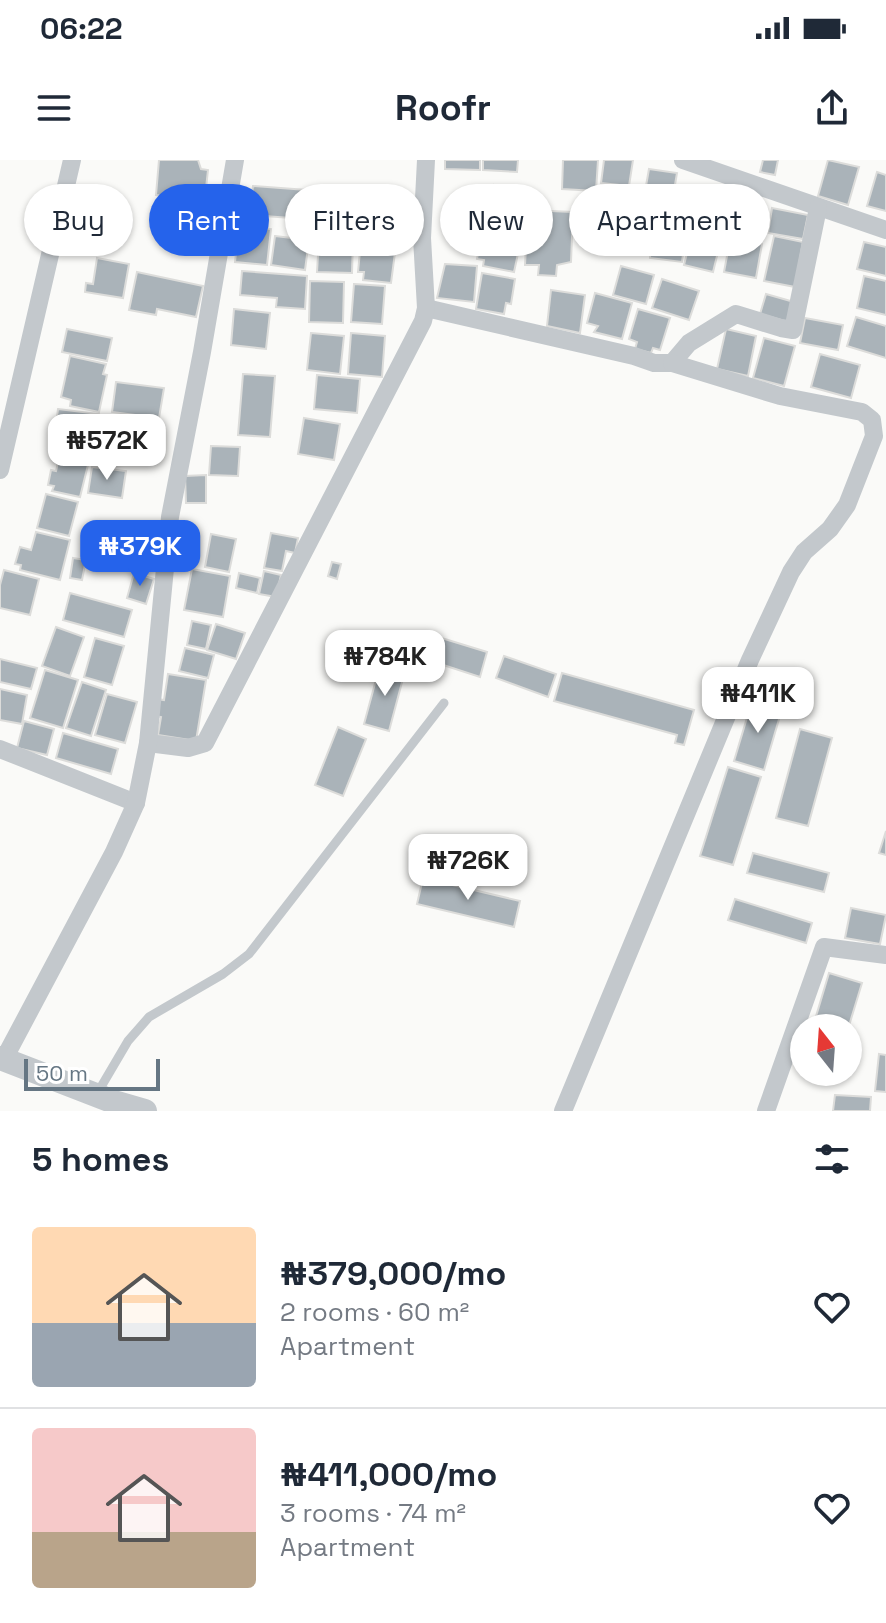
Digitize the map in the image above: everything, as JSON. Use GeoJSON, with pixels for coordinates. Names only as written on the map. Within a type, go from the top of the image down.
{"type":"FeatureCollection","features":[{"type":"Feature","properties":{"kind":"street"},"geometry":{"type":"LineString","coordinates":[[0,470],[72,160]]}},
{"type":"Feature","properties":{"kind":"street"},"geometry":{"type":"LineString","coordinates":[[145,1111],[2,1058],[114,852],[136,803],[148,743],[170,517],[235,160]]}},
{"type":"Feature","properties":{"kind":"street"},"geometry":{"type":"LineString","coordinates":[[148,743],[188,748],[205,743],[423,321],[426,308],[422,238],[426,160]]}},
{"type":"Feature","properties":{"kind":"street"},"geometry":{"type":"LineString","coordinates":[[683,160],[886,230]]}},
{"type":"Feature","properties":{"kind":"street"},"geometry":{"type":"LineString","coordinates":[[672,363],[689,343],[736,314],[793,330],[818,208]]}},
{"type":"Feature","properties":{"kind":"street"},"geometry":{"type":"LineString","coordinates":[[426,308],[654,363],[672,363],[780,396],[862,412],[872,420],[874,436],[847,505],[830,529],[804,552],[750,660],[563,1111]]}},
{"type":"Feature","properties":{"kind":"street"},"geometry":{"type":"LineString","coordinates":[[0,749],[136,803]]}},
{"type":"Feature","properties":{"kind":"street"},"geometry":{"type":"LineString","coordinates":[[766,1111],[824,947],[886,955]]}},
{"type":"Feature","properties":{"kind":"lane"},"geometry":{"type":"LineString","coordinates":[[96,1095],[128,1041],[149,1017],[223,974],[249,954],[444,703]]}},
{"type":"Feature","properties":{"kind":"building"},"geometry":{"type":"Polygon","coordinates":[[[159,160],[198,160],[201,169],[208,170],[206,184],[157,184],[159,160]]]}},
{"type":"Feature","properties":{"kind":"building"},"geometry":{"type":"Polygon","coordinates":[[[445,160],[480,160],[480,170],[445,169],[445,160]]]}},
{"type":"Feature","properties":{"kind":"building"},"geometry":{"type":"Polygon","coordinates":[[[483,160],[518,160],[517,172],[483,170],[483,160]]]}},
{"type":"Feature","properties":{"kind":"building"},"geometry":{"type":"Polygon","coordinates":[[[563,160],[598,160],[596,184],[569,184],[569,189],[562,189],[563,160]]]}},
{"type":"Feature","properties":{"kind":"building"},"geometry":{"type":"Polygon","coordinates":[[[604,160],[633,160],[629,184],[601,183],[604,160]]]}},
{"type":"Feature","properties":{"kind":"building"},"geometry":{"type":"Polygon","coordinates":[[[763,160],[778,160],[775,175],[760,172],[763,160]]]}},
{"type":"Feature","properties":{"kind":"building"},"geometry":{"type":"Polygon","coordinates":[[[828,160],[859,167],[848,205],[818,196],[828,160]]]}},
{"type":"Feature","properties":{"kind":"building"},"geometry":{"type":"Polygon","coordinates":[[[649,169],[677,173],[675,184],[646,184],[649,169]]]}},
{"type":"Feature","properties":{"kind":"building"},"geometry":{"type":"Polygon","coordinates":[[[877,172],[886,175],[886,211],[867,206],[877,172]]]}},
{"type":"Feature","properties":{"kind":"building"},"geometry":{"type":"Polygon","coordinates":[[[269,187],[285,188],[285,218],[269,216],[269,187]]]}},
{"type":"Feature","properties":{"kind":"building"},"geometry":{"type":"Polygon","coordinates":[[[772,208],[808,215],[803,239],[770,233],[772,208]]]}},
{"type":"Feature","properties":{"kind":"building"},"geometry":{"type":"Polygon","coordinates":[[[553,211],[569,212],[571,262],[557,265],[556,276],[538,275],[539,265],[525,265],[525,256],[553,256],[553,211]]]}},
{"type":"Feature","properties":{"kind":"building"},"geometry":{"type":"Polygon","coordinates":[[[275,236],[285,237],[285,256],[307,256],[305,270],[271,265],[275,236]]]}},
{"type":"Feature","properties":{"kind":"building"},"geometry":{"type":"Polygon","coordinates":[[[774,236],[803,242],[795,287],[764,281],[774,236]]]}},
{"type":"Feature","properties":{"kind":"building"},"geometry":{"type":"Polygon","coordinates":[[[864,242],[886,247],[886,276],[857,269],[864,242]]]}},
{"type":"Feature","properties":{"kind":"building"},"geometry":{"type":"Polygon","coordinates":[[[236,256],[268,256],[267,265],[235,262],[236,256]]]}},
{"type":"Feature","properties":{"kind":"building"},"geometry":{"type":"Polygon","coordinates":[[[318,256],[353,256],[352,273],[317,272],[318,256]]]}},
{"type":"Feature","properties":{"kind":"building"},"geometry":{"type":"Polygon","coordinates":[[[360,256],[395,256],[391,283],[363,280],[364,272],[358,272],[360,256]]]}},
{"type":"Feature","properties":{"kind":"building"},"geometry":{"type":"Polygon","coordinates":[[[478,256],[517,256],[514,272],[483,266],[484,260],[477,259],[478,256]]]}},
{"type":"Feature","properties":{"kind":"building"},"geometry":{"type":"Polygon","coordinates":[[[650,256],[683,256],[682,262],[650,256]]]}},
{"type":"Feature","properties":{"kind":"building"},"geometry":{"type":"Polygon","coordinates":[[[686,256],[717,256],[713,272],[684,265],[686,256]]]}},
{"type":"Feature","properties":{"kind":"building"},"geometry":{"type":"Polygon","coordinates":[[[727,256],[760,256],[756,278],[724,272],[727,256]]]}},
{"type":"Feature","properties":{"kind":"building"},"geometry":{"type":"Polygon","coordinates":[[[97,258],[129,264],[123,298],[85,292],[86,283],[93,284],[97,258]]]}},
{"type":"Feature","properties":{"kind":"building"},"geometry":{"type":"Polygon","coordinates":[[[445,264],[477,266],[474,302],[437,298],[445,264]]]}},
{"type":"Feature","properties":{"kind":"building"},"geometry":{"type":"Polygon","coordinates":[[[621,266],[654,275],[646,304],[613,295],[621,266]]]}},
{"type":"Feature","properties":{"kind":"building"},"geometry":{"type":"Polygon","coordinates":[[[242,271],[307,276],[305,309],[276,307],[277,298],[240,295],[242,271]]]}},
{"type":"Feature","properties":{"kind":"building"},"geometry":{"type":"Polygon","coordinates":[[[137,272],[203,286],[196,317],[157,309],[156,315],[129,310],[137,272]]]}},
{"type":"Feature","properties":{"kind":"building"},"geometry":{"type":"Polygon","coordinates":[[[482,273],[515,279],[511,304],[506,303],[504,314],[476,309],[482,273]]]}},
{"type":"Feature","properties":{"kind":"building"},"geometry":{"type":"Polygon","coordinates":[[[864,276],[886,281],[886,315],[857,308],[864,276]]]}},
{"type":"Feature","properties":{"kind":"building"},"geometry":{"type":"Polygon","coordinates":[[[662,279],[699,291],[689,320],[652,308],[662,279]]]}},
{"type":"Feature","properties":{"kind":"building"},"geometry":{"type":"Polygon","coordinates":[[[310,281],[344,282],[343,323],[309,322],[310,281]]]}},
{"type":"Feature","properties":{"kind":"building"},"geometry":{"type":"Polygon","coordinates":[[[354,284],[385,286],[382,324],[351,322],[354,284]]]}},
{"type":"Feature","properties":{"kind":"building"},"geometry":{"type":"Polygon","coordinates":[[[551,290],[585,295],[580,333],[547,326],[551,290]]]}},
{"type":"Feature","properties":{"kind":"building"},"geometry":{"type":"Polygon","coordinates":[[[595,293],[632,303],[622,339],[594,332],[598,326],[587,323],[595,293]]]}},
{"type":"Feature","properties":{"kind":"building"},"geometry":{"type":"Polygon","coordinates":[[[766,294],[794,302],[788,322],[760,314],[766,294]]]}},
{"type":"Feature","properties":{"kind":"building"},"geometry":{"type":"Polygon","coordinates":[[[234,309],[270,313],[266,349],[231,345],[234,309]]]}},
{"type":"Feature","properties":{"kind":"building"},"geometry":{"type":"Polygon","coordinates":[[[638,309],[670,318],[660,350],[653,348],[651,353],[635,349],[637,342],[629,339],[638,309]]]}},
{"type":"Feature","properties":{"kind":"building"},"geometry":{"type":"Polygon","coordinates":[[[856,317],[886,326],[886,358],[847,346],[856,317]]]}},
{"type":"Feature","properties":{"kind":"building"},"geometry":{"type":"Polygon","coordinates":[[[805,318],[843,325],[838,350],[800,343],[805,318]]]}},
{"type":"Feature","properties":{"kind":"building"},"geometry":{"type":"Polygon","coordinates":[[[67,329],[112,338],[107,361],[62,352],[67,329]]]}},
{"type":"Feature","properties":{"kind":"building"},"geometry":{"type":"Polygon","coordinates":[[[726,329],[756,336],[748,376],[717,369],[726,329]]]}},
{"type":"Feature","properties":{"kind":"building"},"geometry":{"type":"Polygon","coordinates":[[[311,333],[344,336],[340,374],[307,370],[311,333]]]}},
{"type":"Feature","properties":{"kind":"building"},"geometry":{"type":"Polygon","coordinates":[[[351,333],[385,336],[382,377],[348,374],[351,333]]]}},
{"type":"Feature","properties":{"kind":"building"},"geometry":{"type":"Polygon","coordinates":[[[764,338],[795,346],[784,386],[753,378],[764,338]]]}},
{"type":"Feature","properties":{"kind":"building"},"geometry":{"type":"Polygon","coordinates":[[[820,354],[860,365],[851,398],[811,387],[820,354]]]}},
{"type":"Feature","properties":{"kind":"building"},"geometry":{"type":"Polygon","coordinates":[[[70,356],[106,364],[103,374],[107,375],[99,412],[70,406],[71,400],[61,397],[70,356]]]}},
{"type":"Feature","properties":{"kind":"building"},"geometry":{"type":"Polygon","coordinates":[[[243,374],[275,376],[270,437],[238,435],[243,374]]]}},
{"type":"Feature","properties":{"kind":"building"},"geometry":{"type":"Polygon","coordinates":[[[317,375],[360,379],[357,413],[314,409],[317,375]]]}},
{"type":"Feature","properties":{"kind":"building"},"geometry":{"type":"Polygon","coordinates":[[[116,382],[164,388],[159,418],[112,412],[116,382]]]}},
{"type":"Feature","properties":{"kind":"building"},"geometry":{"type":"Polygon","coordinates":[[[58,409],[99,414],[94,452],[53,447],[58,409]]]}},
{"type":"Feature","properties":{"kind":"building"},"geometry":{"type":"Polygon","coordinates":[[[304,418],[340,424],[334,460],[298,454],[304,418]]]}},
{"type":"Feature","properties":{"kind":"building"},"geometry":{"type":"Polygon","coordinates":[[[102,422],[139,428],[134,457],[98,451],[102,422]]]}},
{"type":"Feature","properties":{"kind":"building"},"geometry":{"type":"Polygon","coordinates":[[[211,446],[240,447],[238,476],[209,475],[211,446]]]}},
{"type":"Feature","properties":{"kind":"building"},"geometry":{"type":"Polygon","coordinates":[[[60,454],[89,461],[80,497],[52,491],[54,486],[48,485],[51,470],[56,471],[60,454]]]}},
{"type":"Feature","properties":{"kind":"building"},"geometry":{"type":"Polygon","coordinates":[[[92,467],[126,471],[122,498],[88,493],[92,467]]]}},
{"type":"Feature","properties":{"kind":"building"},"geometry":{"type":"Polygon","coordinates":[[[206,475],[206,503],[186,503],[185,476],[206,475]]]}},
{"type":"Feature","properties":{"kind":"building"},"geometry":{"type":"Polygon","coordinates":[[[46,494],[78,502],[69,536],[37,528],[46,494]]]}},
{"type":"Feature","properties":{"kind":"building"},"geometry":{"type":"Polygon","coordinates":[[[36,532],[70,540],[60,580],[20,570],[21,565],[15,564],[20,547],[31,550],[36,532]]]}},
{"type":"Feature","properties":{"kind":"building"},"geometry":{"type":"Polygon","coordinates":[[[271,533],[298,538],[295,553],[286,551],[282,571],[264,568],[271,533]]]}},
{"type":"Feature","properties":{"kind":"building"},"geometry":{"type":"Polygon","coordinates":[[[211,534],[236,539],[229,572],[205,567],[211,534]]]}},
{"type":"Feature","properties":{"kind":"building"},"geometry":{"type":"Polygon","coordinates":[[[73,558],[86,560],[82,580],[70,578],[73,558]]]}},
{"type":"Feature","properties":{"kind":"building"},"geometry":{"type":"Polygon","coordinates":[[[332,562],[341,564],[337,579],[328,576],[332,562]]]}},
{"type":"Feature","properties":{"kind":"building"},"geometry":{"type":"Polygon","coordinates":[[[192,569],[230,576],[223,617],[184,610],[192,569]]]}},
{"type":"Feature","properties":{"kind":"building"},"geometry":{"type":"Polygon","coordinates":[[[4,570],[39,579],[30,615],[0,608],[0,585],[4,570]]]}},
{"type":"Feature","properties":{"kind":"building"},"geometry":{"type":"Polygon","coordinates":[[[264,571],[281,575],[276,597],[259,594],[264,571]]]}},
{"type":"Feature","properties":{"kind":"building"},"geometry":{"type":"Polygon","coordinates":[[[134,573],[154,579],[146,604],[127,598],[134,573]]]}},
{"type":"Feature","properties":{"kind":"building"},"geometry":{"type":"Polygon","coordinates":[[[239,573],[260,578],[257,593],[236,588],[239,573]]]}},
{"type":"Feature","properties":{"kind":"building"},"geometry":{"type":"Polygon","coordinates":[[[70,593],[132,610],[124,637],[63,620],[70,593]]]}},
{"type":"Feature","properties":{"kind":"building"},"geometry":{"type":"Polygon","coordinates":[[[192,621],[211,625],[206,649],[187,645],[192,621]]]}},
{"type":"Feature","properties":{"kind":"building"},"geometry":{"type":"Polygon","coordinates":[[[216,624],[245,633],[236,659],[207,650],[216,624]]]}},
{"type":"Feature","properties":{"kind":"building"},"geometry":{"type":"Polygon","coordinates":[[[56,627],[84,637],[70,676],[42,666],[56,627]]]}},
{"type":"Feature","properties":{"kind":"building"},"geometry":{"type":"Polygon","coordinates":[[[435,636],[487,652],[480,677],[428,660],[435,636]]]}},
{"type":"Feature","properties":{"kind":"building"},"geometry":{"type":"Polygon","coordinates":[[[95,638],[124,646],[112,685],[84,677],[95,638]]]}},
{"type":"Feature","properties":{"kind":"building"},"geometry":{"type":"Polygon","coordinates":[[[185,648],[214,655],[208,678],[179,671],[185,648]]]}},
{"type":"Feature","properties":{"kind":"building"},"geometry":{"type":"Polygon","coordinates":[[[504,656],[556,674],[548,697],[496,678],[504,656]]]}},
{"type":"Feature","properties":{"kind":"building"},"geometry":{"type":"Polygon","coordinates":[[[0,659],[37,668],[31,689],[0,682],[0,659]]]}},
{"type":"Feature","properties":{"kind":"building"},"geometry":{"type":"Polygon","coordinates":[[[380,665],[405,671],[389,731],[364,724],[380,665]]]}},
{"type":"Feature","properties":{"kind":"building"},"geometry":{"type":"Polygon","coordinates":[[[45,670],[78,680],[63,728],[30,718],[45,670]]]}},
{"type":"Feature","properties":{"kind":"building"},"geometry":{"type":"Polygon","coordinates":[[[562,673],[694,710],[684,745],[675,743],[677,735],[554,701],[562,673]]]}},
{"type":"Feature","properties":{"kind":"building"},"geometry":{"type":"Polygon","coordinates":[[[168,674],[206,680],[196,741],[158,735],[161,717],[155,716],[157,699],[164,700],[168,674]]]}},
{"type":"Feature","properties":{"kind":"building"},"geometry":{"type":"Polygon","coordinates":[[[82,682],[106,690],[91,736],[66,728],[82,682]]]}},
{"type":"Feature","properties":{"kind":"building"},"geometry":{"type":"Polygon","coordinates":[[[0,689],[27,695],[22,724],[0,720],[0,689]]]}},
{"type":"Feature","properties":{"kind":"building"},"geometry":{"type":"Polygon","coordinates":[[[107,694],[137,702],[125,743],[95,735],[107,694]]]}},
{"type":"Feature","properties":{"kind":"building"},"geometry":{"type":"Polygon","coordinates":[[[752,701],[782,709],[764,770],[734,761],[752,701]]]}},
{"type":"Feature","properties":{"kind":"building"},"geometry":{"type":"Polygon","coordinates":[[[24,721],[54,729],[47,755],[17,748],[24,721]]]}},
{"type":"Feature","properties":{"kind":"building"},"geometry":{"type":"Polygon","coordinates":[[[338,727],[366,739],[343,796],[315,785],[338,727]]]}},
{"type":"Feature","properties":{"kind":"building"},"geometry":{"type":"Polygon","coordinates":[[[800,729],[832,738],[808,826],[776,818],[800,729]]]}},
{"type":"Feature","properties":{"kind":"building"},"geometry":{"type":"Polygon","coordinates":[[[63,733],[118,749],[111,774],[56,758],[63,733]]]}},
{"type":"Feature","properties":{"kind":"building"},"geometry":{"type":"Polygon","coordinates":[[[728,767],[761,777],[733,865],[700,856],[728,767]]]}},
{"type":"Feature","properties":{"kind":"building"},"geometry":{"type":"Polygon","coordinates":[[[886,831],[886,855],[879,853],[886,831]]]}},
{"type":"Feature","properties":{"kind":"building"},"geometry":{"type":"Polygon","coordinates":[[[753,853],[829,873],[824,892],[747,873],[753,853]]]}},
{"type":"Feature","properties":{"kind":"building"},"geometry":{"type":"Polygon","coordinates":[[[423,878],[520,901],[514,927],[417,904],[423,878]]]}},
{"type":"Feature","properties":{"kind":"building"},"geometry":{"type":"Polygon","coordinates":[[[735,899],[812,923],[806,943],[728,920],[735,899]]]}},
{"type":"Feature","properties":{"kind":"building"},"geometry":{"type":"Polygon","coordinates":[[[851,908],[886,915],[880,944],[845,938],[851,908]]]}},
{"type":"Feature","properties":{"kind":"building"},"geometry":{"type":"Polygon","coordinates":[[[829,973],[862,983],[853,1014],[817,1014],[829,973]]]}},
{"type":"Feature","properties":{"kind":"building"},"geometry":{"type":"Polygon","coordinates":[[[879,1054],[886,1055],[886,1092],[875,1091],[879,1054]]]}},
{"type":"Feature","properties":{"kind":"building"},"geometry":{"type":"Polygon","coordinates":[[[835,1095],[871,1097],[870,1111],[833,1111],[835,1095]]]}}]}
